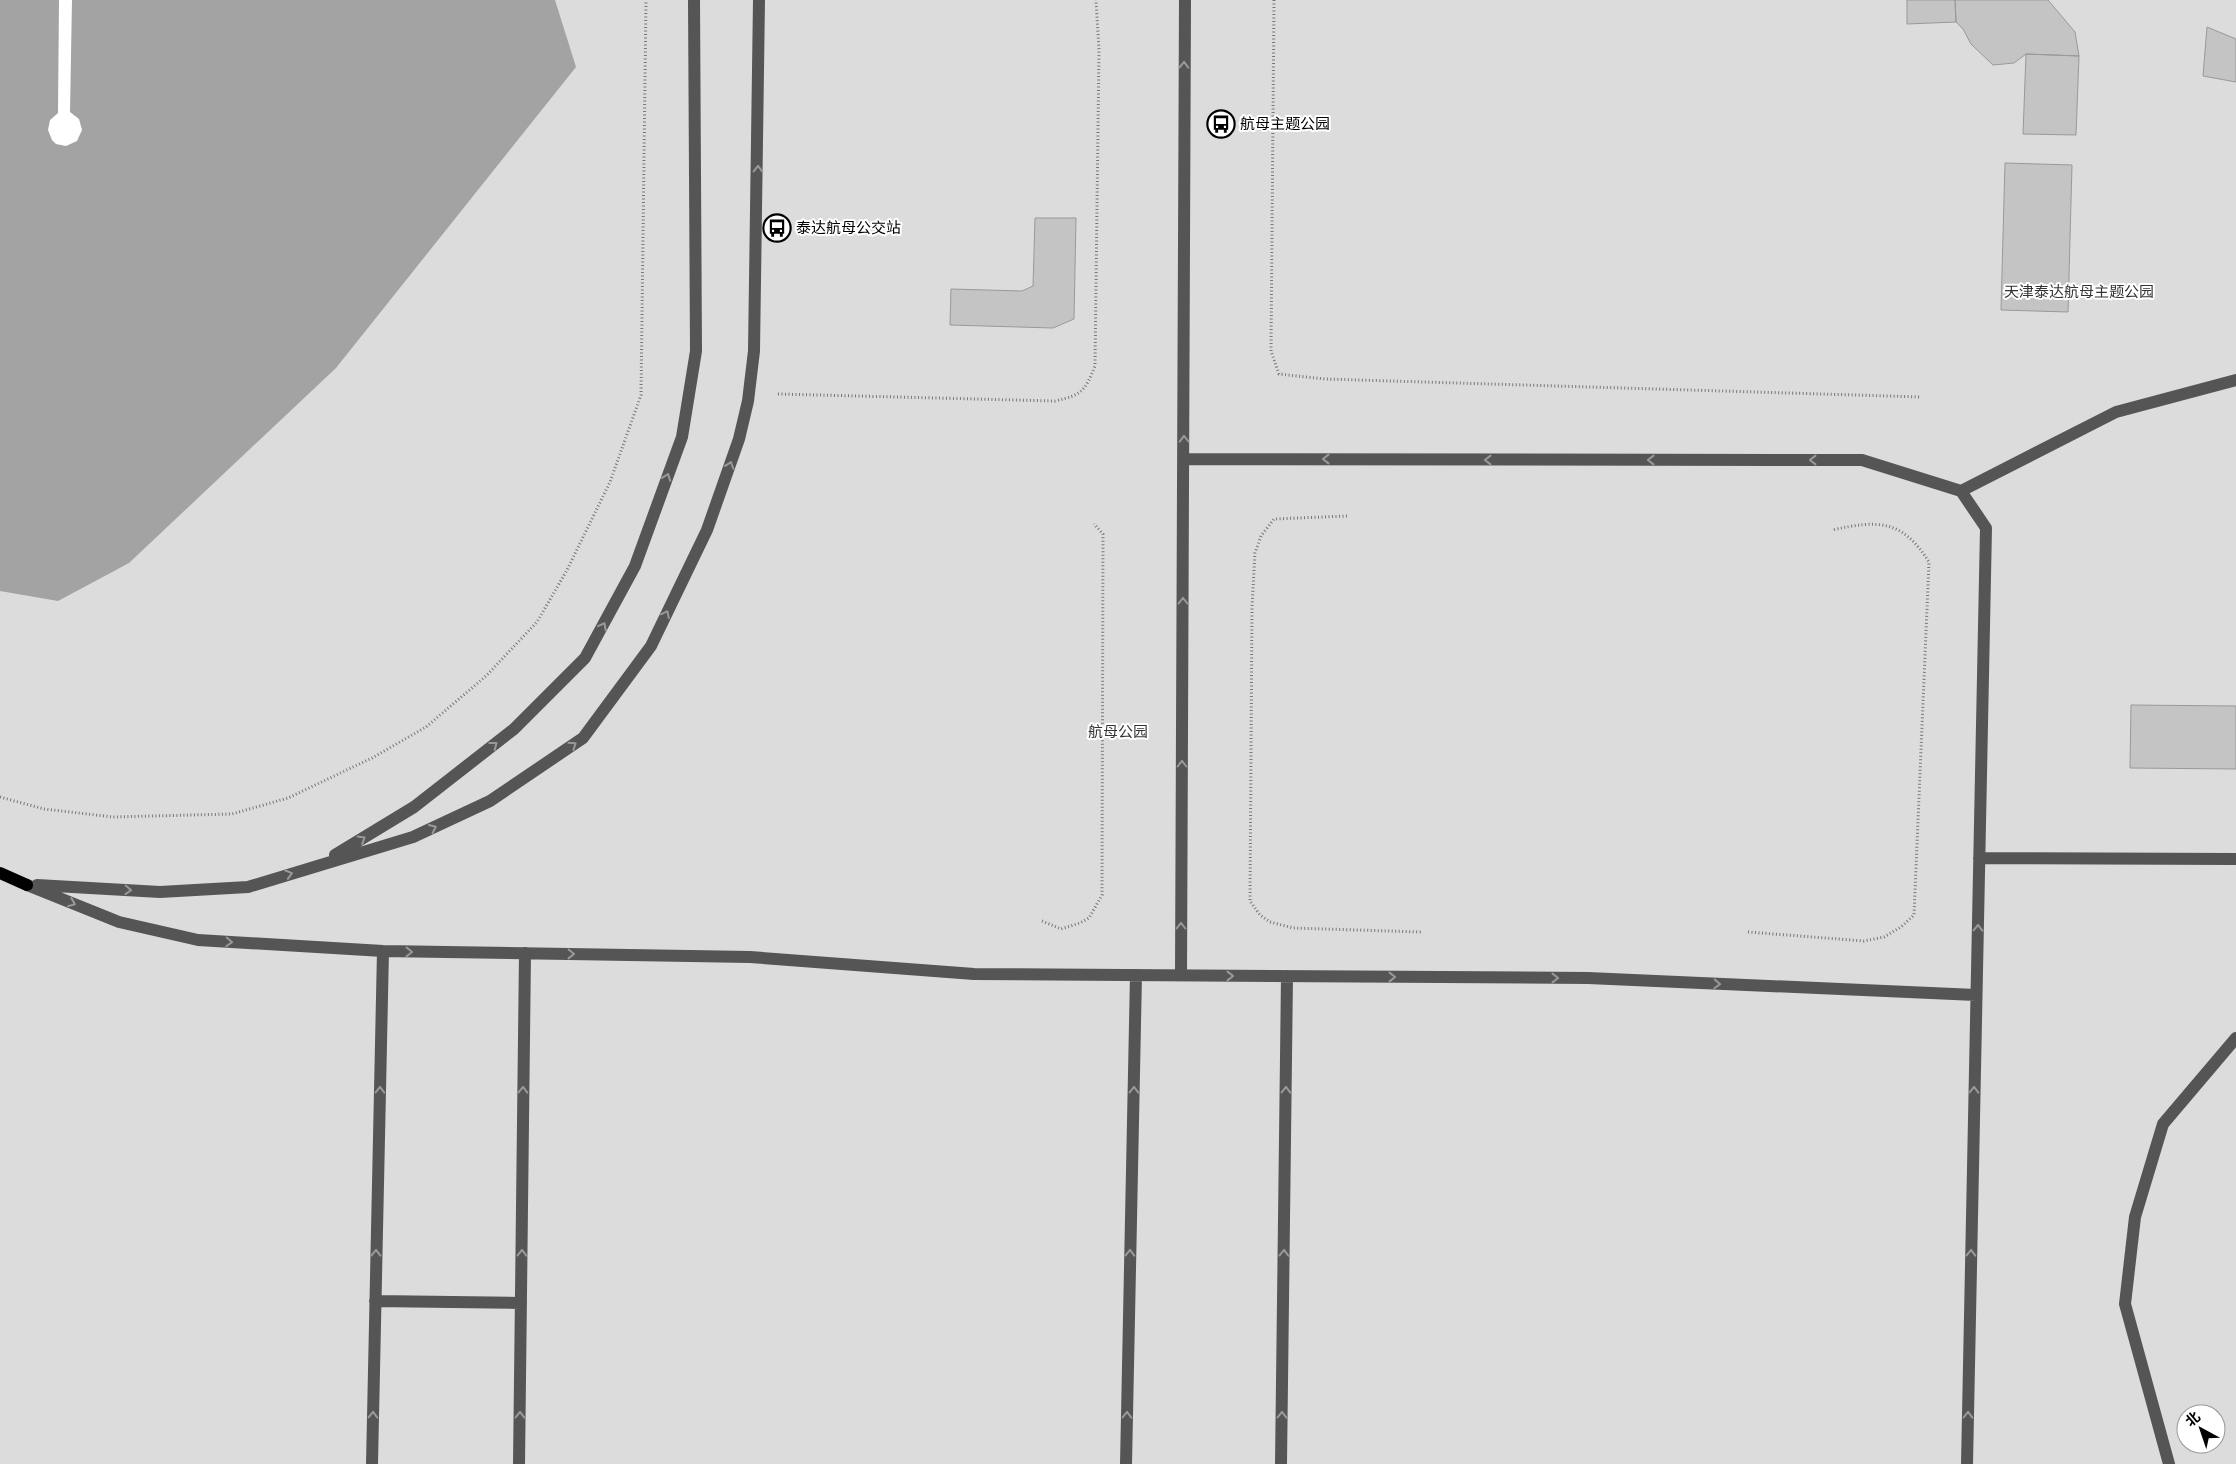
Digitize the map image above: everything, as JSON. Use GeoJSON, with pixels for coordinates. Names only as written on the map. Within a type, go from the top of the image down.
{"type":"FeatureCollection","features":[{"type":"Feature","properties":{"kind":"main road"},"geometry":{"type":"LineString","coordinates":[[0,872],[27,885]]}},
{"type":"Feature","properties":{"kind":"street"},"geometry":{"type":"LineString","coordinates":[[320,864],[414,807],[514,729],[586,658],[635,566],[682,437],[696,351],[694,0]]}},
{"type":"Feature","properties":{"kind":"street"},"geometry":{"type":"LineString","coordinates":[[27,885],[160,892],[248,887],[413,837],[490,801],[583,738],[651,646],[707,530],[739,439],[748,401],[754,351],[759,0]]}},
{"type":"Feature","properties":{"kind":"street"},"geometry":{"type":"LineString","coordinates":[[1181,975],[1184,459],[1182,354],[1185,0]]}},
{"type":"Feature","properties":{"kind":"street"},"geometry":{"type":"LineString","coordinates":[[1961,492],[2116,412],[2236,380]]}},
{"type":"Feature","properties":{"kind":"street"},"geometry":{"type":"LineString","coordinates":[[1184,459],[1862,460],[1961,492],[1986,528],[1967,1464]]}},
{"type":"Feature","properties":{"kind":"street"},"geometry":{"type":"LineString","coordinates":[[1979,858],[2236,859]]}},
{"type":"Feature","properties":{"kind":"street"},"geometry":{"type":"LineString","coordinates":[[27,885],[119,922],[198,940],[383,951],[750,957],[974,974],[1588,978],[1976,995]]}},
{"type":"Feature","properties":{"kind":"street"},"geometry":{"type":"LineString","coordinates":[[372,1464],[383,951]]}},
{"type":"Feature","properties":{"kind":"street"},"geometry":{"type":"LineString","coordinates":[[519,1464],[525,953]]}},
{"type":"Feature","properties":{"kind":"street"},"geometry":{"type":"LineString","coordinates":[[1126,1464],[1136,975]]}},
{"type":"Feature","properties":{"kind":"street"},"geometry":{"type":"LineString","coordinates":[[1281,1464],[1287,976]]}},
{"type":"Feature","properties":{"kind":"street"},"geometry":{"type":"LineString","coordinates":[[2169,1464],[2125,1304],[2135,1217],[2163,1124],[2236,1038]]}},
{"type":"Feature","properties":{"kind":"street"},"geometry":{"type":"LineString","coordinates":[[375,1301],[521,1303]]}},
{"type":"Feature","properties":{"kind":"path"},"geometry":{"type":"LineString","coordinates":[[0,797],[44,809],[113,817],[232,814],[288,798],[372,758],[426,727],[486,676],[537,622],[567,570],[610,482],[641,395],[646,0]]}},
{"type":"Feature","properties":{"kind":"path"},"geometry":{"type":"LineString","coordinates":[[778,394],[1055,401],[1076,396],[1088,384],[1095,366],[1099,50],[1096,0]]}},
{"type":"Feature","properties":{"kind":"path"},"geometry":{"type":"LineString","coordinates":[[1274,0],[1271,351],[1279,374],[1325,380],[1920,397]]}},
{"type":"Feature","properties":{"kind":"path"},"geometry":{"type":"LineString","coordinates":[[1347,516],[1274,519],[1261,536],[1255,553],[1252,617],[1250,901],[1260,916],[1270,922],[1293,928],[1421,932]]}},
{"type":"Feature","properties":{"kind":"path"},"geometry":{"type":"LineString","coordinates":[[1748,932],[1864,941],[1884,936],[1901,927],[1914,915],[1929,562],[1910,536],[1887,525],[1863,523],[1832,530]]}},
{"type":"Feature","properties":{"kind":"path"},"geometry":{"type":"LineString","coordinates":[[1042,921],[1061,929],[1080,923],[1089,918],[1102,895],[1103,534],[1094,524]]}},
{"type":"Feature","properties":{"kind":"green space","name":"航母公园"},"geometry":{"type":"Polygon","coordinates":[[[0,0],[2236,0],[2236,1464],[0,1464],[0,0]]]}},
{"type":"Feature","properties":{"kind":"shaded area"},"geometry":{"type":"Polygon","coordinates":[[[0,0],[555,0],[576,67],[336,368],[129,563],[58,601],[0,591],[0,0]]]}},
{"type":"Feature","properties":{"kind":"pier"},"geometry":{"type":"Polygon","coordinates":[[[59,0],[72,0],[70,112],[79,119],[82,130],[77,141],[66,146],[56,144],[48,130],[50,120],[58,113],[59,0]]]}},
{"type":"Feature","properties":{"kind":"building"},"geometry":{"type":"Polygon","coordinates":[[[1907,0],[1955,0],[1956,22],[1907,24],[1907,0]]]}},
{"type":"Feature","properties":{"kind":"building"},"geometry":{"type":"Polygon","coordinates":[[[1955,0],[2048,0],[2075,32],[2079,56],[2026,54],[2014,63],[1993,65],[1971,44],[1963,29],[1956,22],[1955,0]]]}},
{"type":"Feature","properties":{"kind":"building"},"geometry":{"type":"Polygon","coordinates":[[[2207,27],[2236,39],[2236,82],[2203,76],[2207,27]]]}},
{"type":"Feature","properties":{"kind":"building"},"geometry":{"type":"Polygon","coordinates":[[[2026,54],[2079,56],[2076,135],[2023,134],[2026,54]]]}},
{"type":"Feature","properties":{"kind":"building"},"geometry":{"type":"Polygon","coordinates":[[[2005,163],[2072,165],[2068,312],[2001,310],[2005,163]]]}},
{"type":"Feature","properties":{"kind":"building"},"geometry":{"type":"Polygon","coordinates":[[[1035,218],[1076,218],[1074,319],[1053,328],[950,325],[951,289],[1022,291],[1033,286],[1035,218]]]}},
{"type":"Feature","properties":{"kind":"building"},"geometry":{"type":"Polygon","coordinates":[[[2131,705],[2236,706],[2236,769],[2130,768],[2131,705]]]}},
{"type":"Feature","properties":{"kind":"place","name":"航母主题公园"},"geometry":{"type":"Point","coordinates":[1221,124]}},
{"type":"Feature","properties":{"kind":"place","name":"泰达航母公交站"},"geometry":{"type":"Point","coordinates":[777,228]}},
{"type":"Feature","properties":{"kind":"park label","name":"天津泰达航母主题公园"},"geometry":{"type":"Point","coordinates":[2079,292]}}]}
